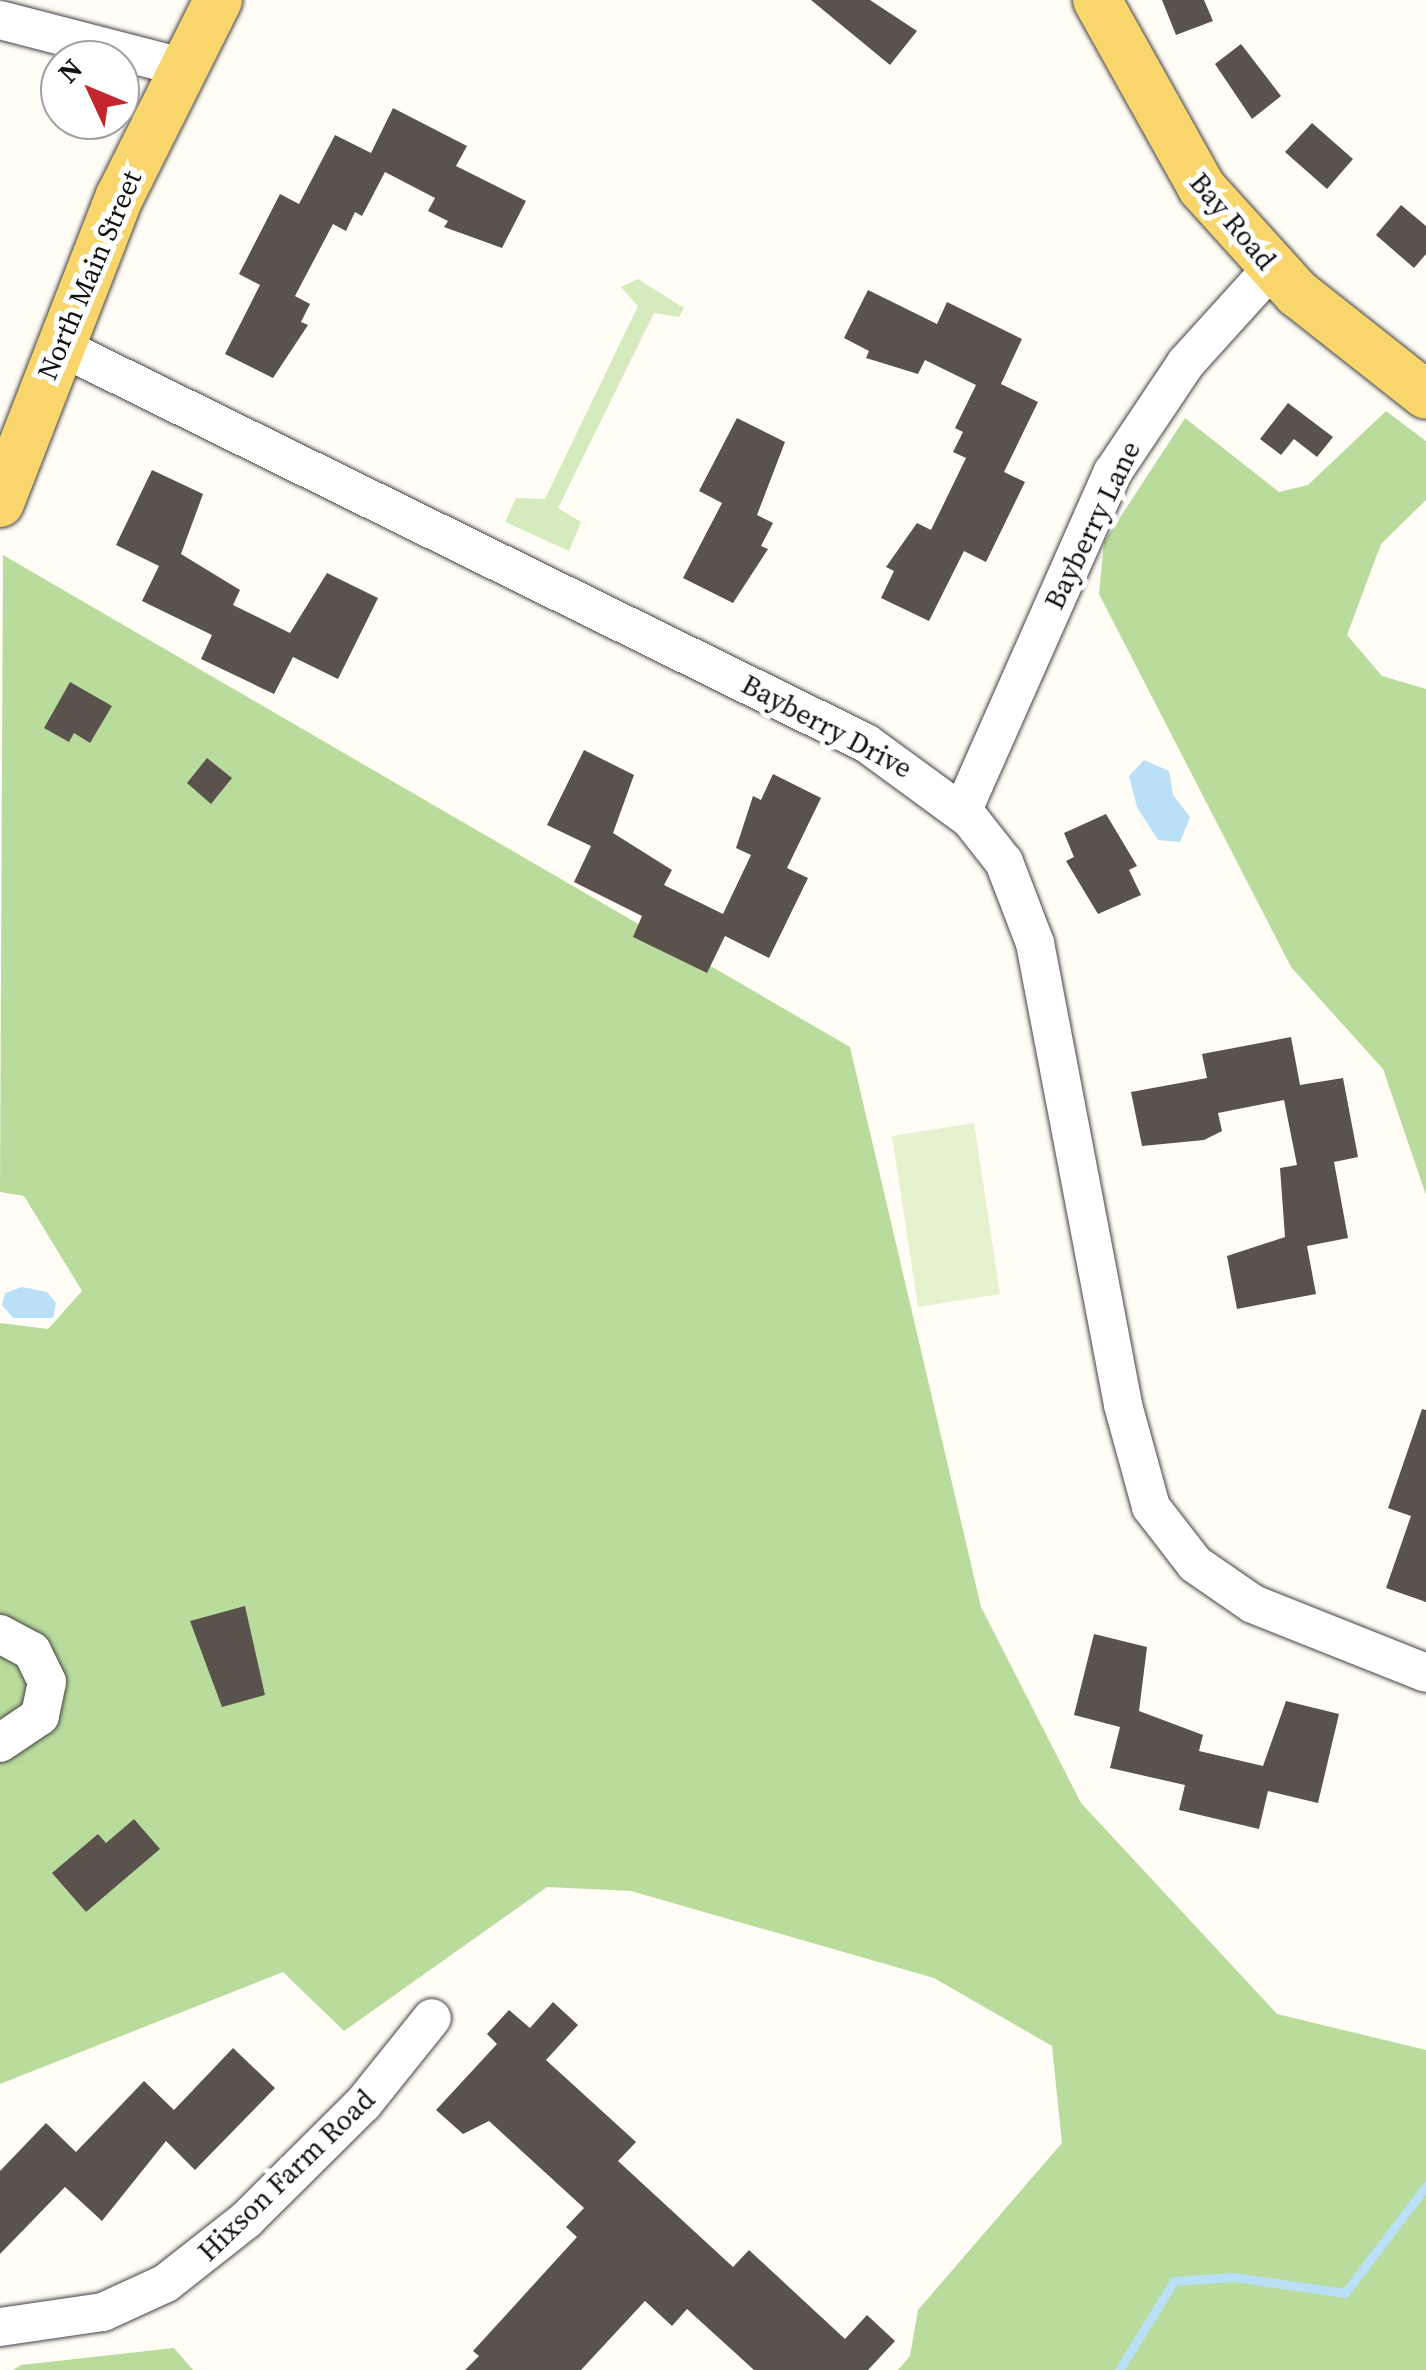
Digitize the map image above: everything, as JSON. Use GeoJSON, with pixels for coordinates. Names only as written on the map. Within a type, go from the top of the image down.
{"type":"FeatureCollection","features":[{"type":"Feature","properties":{"kind":"main road","name":"North Main Street"},"geometry":{"type":"LineString","coordinates":[[0,503],[58,345],[182,67],[218,0]]}},
{"type":"Feature","properties":{"kind":"main road","name":"Bay Road"},"geometry":{"type":"LineString","coordinates":[[1097,0],[1165,131],[1271,268],[1422,383]]}},
{"type":"Feature","properties":{"kind":"street"},"geometry":{"type":"LineString","coordinates":[[0,20],[182,67]]}},
{"type":"Feature","properties":{"kind":"street","name":"Bayberry Lane"},"geometry":{"type":"LineString","coordinates":[[962,812],[1113,472],[1186,363],[1271,268]]}},
{"type":"Feature","properties":{"kind":"street","name":"Bayberry Drive"},"geometry":{"type":"LineString","coordinates":[[58,345],[866,743],[962,812],[1004,862],[1034,943],[1128,1432],[1151,1507],[1195,1564],[1253,1604],[1426,1673]]}},
{"type":"Feature","properties":{"kind":"street"},"geometry":{"type":"LineString","coordinates":[[0,1634],[32,1650],[47,1682],[40,1716],[0,1742]]}},
{"type":"Feature","properties":{"kind":"street","name":"Hixson Farm Road"},"geometry":{"type":"LineString","coordinates":[[0,2327],[103,2312],[166,2283],[310,2158],[432,2018]]}},
{"type":"Feature","properties":{"kind":"green space"},"geometry":{"type":"Polygon","coordinates":[[[638,279],[684,308],[679,317],[654,313],[558,508],[581,522],[569,551],[505,522],[516,498],[545,499],[638,306],[621,287],[638,279]]]}},
{"type":"Feature","properties":{"kind":"green space"},"geometry":{"type":"Polygon","coordinates":[[[1386,411],[1426,441],[1426,500],[1381,544],[1347,635],[1382,676],[1426,689],[1426,1195],[1383,1069],[1291,967],[1099,594],[1104,542],[1185,418],[1279,492],[1308,485],[1386,411]]]}},
{"type":"Feature","properties":{"kind":"green space"},"geometry":{"type":"Polygon","coordinates":[[[3,555],[850,1047],[981,1607],[1081,1803],[1277,2014],[1426,2050],[1426,2370],[898,2370],[910,2356],[918,2310],[1062,2143],[1052,2046],[934,1978],[631,1891],[547,1887],[344,2031],[283,1972],[0,2084],[0,1323],[48,1329],[82,1291],[24,1196],[0,1192],[3,555]]]}},
{"type":"Feature","properties":{"kind":"green space"},"geometry":{"type":"Polygon","coordinates":[[[974,1123],[1000,1294],[918,1307],[892,1136],[974,1123]]]}},
{"type":"Feature","properties":{"kind":"green space"},"geometry":{"type":"Polygon","coordinates":[[[174,2348],[193,2370],[13,2370],[21,2365],[174,2348]]]}},
{"type":"Feature","properties":{"kind":"water"},"geometry":{"type":"Polygon","coordinates":[[[1144,760],[1169,771],[1173,795],[1190,817],[1180,842],[1158,840],[1137,807],[1129,776],[1144,760]]]}},
{"type":"Feature","properties":{"kind":"water"},"geometry":{"type":"Polygon","coordinates":[[[22,1287],[47,1292],[56,1303],[53,1318],[13,1318],[2,1305],[5,1293],[22,1287]]]}},
{"type":"Feature","properties":{"kind":"building"},"geometry":{"type":"Polygon","coordinates":[[[811,0],[870,0],[917,31],[890,65],[811,0]]]}},
{"type":"Feature","properties":{"kind":"building"},"geometry":{"type":"Polygon","coordinates":[[[1162,0],[1204,0],[1213,21],[1176,35],[1162,0]]]}},
{"type":"Feature","properties":{"kind":"building"},"geometry":{"type":"Polygon","coordinates":[[[1241,44],[1281,96],[1252,119],[1215,64],[1241,44]]]}},
{"type":"Feature","properties":{"kind":"building"},"geometry":{"type":"Polygon","coordinates":[[[393,108],[467,146],[456,166],[526,201],[502,248],[444,227],[448,221],[428,211],[435,198],[385,172],[362,216],[355,212],[346,231],[333,224],[295,296],[310,304],[301,322],[308,325],[273,378],[225,354],[260,285],[239,274],[280,194],[299,204],[335,135],[371,153],[393,108]]]}},
{"type":"Feature","properties":{"kind":"building"},"geometry":{"type":"Polygon","coordinates":[[[1312,123],[1353,159],[1327,189],[1285,152],[1312,123]]]}},
{"type":"Feature","properties":{"kind":"building"},"geometry":{"type":"Polygon","coordinates":[[[1401,205],[1426,226],[1426,254],[1414,268],[1376,235],[1401,205]]]}},
{"type":"Feature","properties":{"kind":"building"},"geometry":{"type":"Polygon","coordinates":[[[868,290],[937,324],[947,302],[1022,339],[1001,384],[1038,402],[1004,472],[1025,482],[986,562],[964,551],[929,621],[881,598],[894,571],[886,567],[917,523],[931,530],[966,458],[953,452],[963,432],[955,428],[976,385],[925,360],[918,374],[866,358],[869,351],[844,338],[868,290]]]}},
{"type":"Feature","properties":{"kind":"building"},"geometry":{"type":"Polygon","coordinates":[[[1288,403],[1333,437],[1317,457],[1294,439],[1281,455],[1260,439],[1288,403]]]}},
{"type":"Feature","properties":{"kind":"building"},"geometry":{"type":"Polygon","coordinates":[[[737,418],[785,442],[757,515],[773,523],[761,546],[768,549],[733,603],[683,578],[722,503],[699,491],[737,418]]]}},
{"type":"Feature","properties":{"kind":"building"},"geometry":{"type":"Polygon","coordinates":[[[152,470],[203,494],[181,554],[240,590],[233,605],[290,633],[327,573],[378,598],[338,679],[293,657],[274,694],[201,659],[212,635],[142,601],[159,566],[116,545],[152,470]]]}},
{"type":"Feature","properties":{"kind":"building"},"geometry":{"type":"Polygon","coordinates":[[[70,682],[112,706],[90,743],[74,733],[69,742],[44,728],[70,682]]]}},
{"type":"Feature","properties":{"kind":"building"},"geometry":{"type":"Polygon","coordinates":[[[584,750],[634,775],[613,833],[672,870],[664,885],[723,914],[751,855],[736,848],[753,796],[761,800],[773,774],[821,798],[787,868],[808,878],[769,958],[725,936],[707,973],[633,937],[642,916],[574,882],[591,846],[547,825],[584,750]]]}},
{"type":"Feature","properties":{"kind":"building"},"geometry":{"type":"Polygon","coordinates":[[[207,758],[232,778],[211,804],[187,783],[207,758]]]}},
{"type":"Feature","properties":{"kind":"building"},"geometry":{"type":"Polygon","coordinates":[[[1106,814],[1137,866],[1129,870],[1141,895],[1098,914],[1066,861],[1074,857],[1064,833],[1106,814]]]}},
{"type":"Feature","properties":{"kind":"building"},"geometry":{"type":"Polygon","coordinates":[[[1291,1037],[1300,1085],[1343,1078],[1358,1157],[1334,1162],[1348,1238],[1307,1246],[1316,1294],[1237,1309],[1227,1256],[1285,1237],[1280,1168],[1297,1165],[1284,1100],[1218,1113],[1222,1131],[1204,1140],[1142,1146],[1131,1092],[1207,1078],[1202,1054],[1291,1037]]]}},
{"type":"Feature","properties":{"kind":"building"},"geometry":{"type":"Polygon","coordinates":[[[1422,1409],[1426,1410],[1426,1602],[1386,1588],[1411,1516],[1388,1508],[1422,1409]]]}},
{"type":"Feature","properties":{"kind":"building"},"geometry":{"type":"Polygon","coordinates":[[[245,1606],[265,1695],[222,1707],[190,1621],[245,1606]]]}},
{"type":"Feature","properties":{"kind":"building"},"geometry":{"type":"Polygon","coordinates":[[[1094,1634],[1147,1647],[1139,1711],[1203,1735],[1199,1751],[1263,1766],[1286,1701],[1339,1714],[1318,1803],[1268,1791],[1259,1829],[1179,1810],[1185,1785],[1110,1768],[1120,1727],[1074,1715],[1094,1634]]]}},
{"type":"Feature","properties":{"kind":"building"},"geometry":{"type":"Polygon","coordinates":[[[134,1819],[160,1849],[86,1912],[52,1873],[98,1834],[106,1843],[134,1819]]]}},
{"type":"Feature","properties":{"kind":"building"},"geometry":{"type":"Polygon","coordinates":[[[553,2002],[578,2025],[546,2060],[636,2142],[618,2161],[733,2267],[749,2250],[845,2339],[867,2315],[895,2341],[868,2370],[754,2370],[687,2309],[672,2326],[645,2301],[581,2370],[465,2370],[479,2356],[473,2351],[577,2237],[566,2227],[584,2208],[489,2121],[463,2134],[436,2110],[497,2044],[487,2034],[509,2010],[530,2028],[553,2002]]]}},
{"type":"Feature","properties":{"kind":"building"},"geometry":{"type":"Polygon","coordinates":[[[233,2048],[275,2088],[195,2170],[166,2141],[102,2221],[65,2187],[0,2254],[0,2171],[46,2123],[76,2152],[144,2081],[174,2110],[233,2048]]]}},
{"type":"Feature","properties":{"kind":"waterway"},"geometry":{"type":"LineString","coordinates":[[1119,2370],[1174,2281],[1234,2277],[1345,2293],[1426,2186]]}}]}
